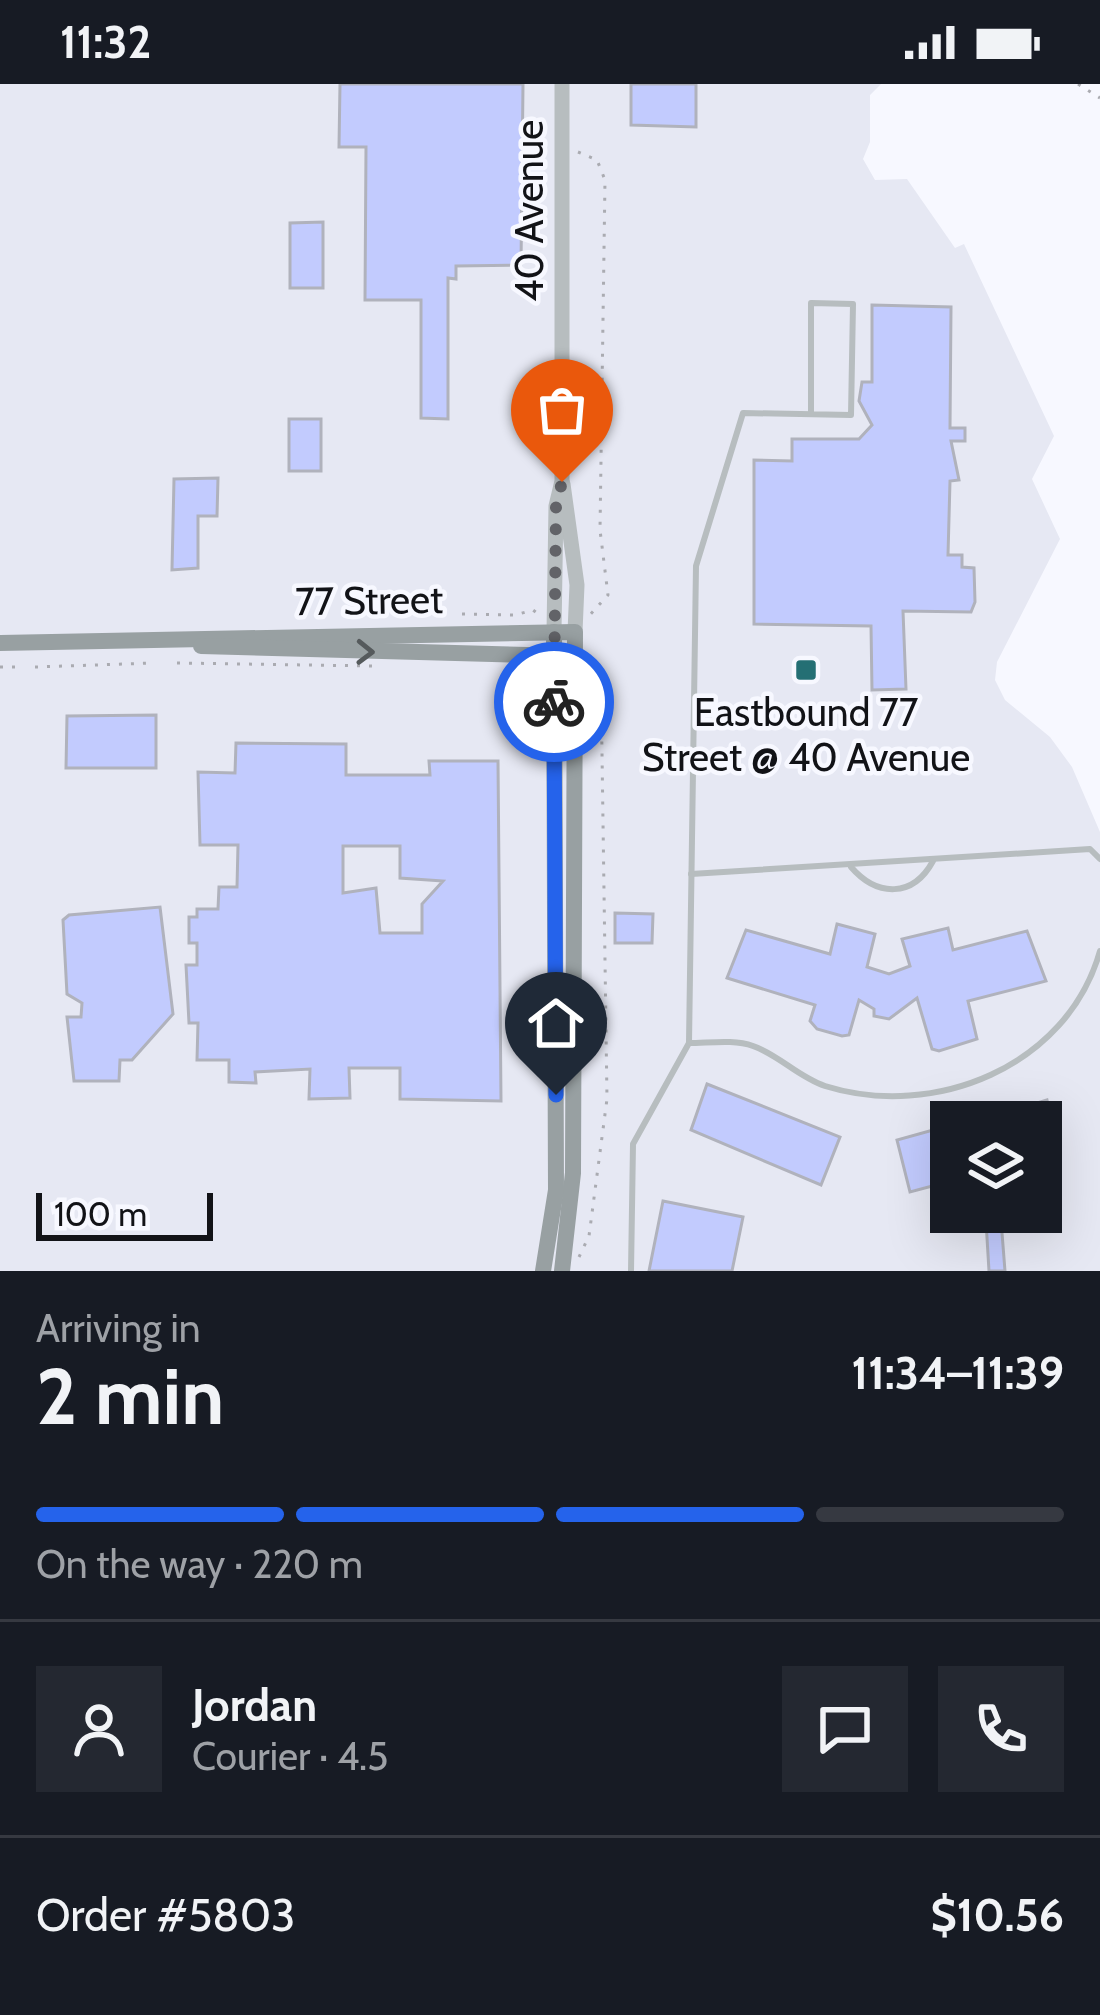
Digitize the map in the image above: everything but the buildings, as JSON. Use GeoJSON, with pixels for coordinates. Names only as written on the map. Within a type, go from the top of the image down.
{"type":"FeatureCollection","features":[{"type":"Feature","properties":{"kind":"main road"},"geometry":{"type":"LineString","coordinates":[[543,1271],[556,1190],[554,656],[549,624]]}},
{"type":"Feature","properties":{"kind":"main road","name":"77 Street"},"geometry":{"type":"LineString","coordinates":[[165,643],[231,636],[581,625]]}},
{"type":"Feature","properties":{"kind":"main road","name":"40 Avenue"},"geometry":{"type":"LineString","coordinates":[[562,1271],[573,1173],[581,625]]}},
{"type":"Feature","properties":{"kind":"main road","name":"77 Street"},"geometry":{"type":"LineString","coordinates":[[0,643],[165,643],[238,650],[554,656],[579,661]]}},
{"type":"Feature","properties":{"kind":"street","name":"40 Avenue"},"geometry":{"type":"LineString","coordinates":[[562,84],[562,482],[581,625]]}},
{"type":"Feature","properties":{"kind":"street","name":"40 Avenue"},"geometry":{"type":"LineString","coordinates":[[549,624],[556,506],[562,482]]}},
{"type":"Feature","properties":{"kind":"lane"},"geometry":{"type":"LineString","coordinates":[[631,1271],[632,1144],[689,1042],[696,566],[743,413],[811,415],[851,415],[853,304],[811,303],[811,415]]}},
{"type":"Feature","properties":{"kind":"lane"},"geometry":{"type":"LineString","coordinates":[[691,874],[1090,850],[1100,859]]}},
{"type":"Feature","properties":{"kind":"lane"},"geometry":{"type":"LineString","coordinates":[[850,867],[876,889],[902,890],[925,875],[933,861]]}},
{"type":"Feature","properties":{"kind":"lane"},"geometry":{"type":"LineString","coordinates":[[689,1042],[752,1046],[809,1080],[856,1093],[894,1097],[954,1090],[1009,1066],[1050,1035],[1078,1000],[1100,952]]}},
{"type":"Feature","properties":{"kind":"path"},"geometry":{"type":"LineString","coordinates":[[1078,84],[1100,98]]}},
{"type":"Feature","properties":{"kind":"path"},"geometry":{"type":"LineString","coordinates":[[562,151],[587,153],[605,179],[600,530],[608,595],[581,625]]}},
{"type":"Feature","properties":{"kind":"path"},"geometry":{"type":"LineString","coordinates":[[462,614],[515,616],[533,610],[549,624]]}},
{"type":"Feature","properties":{"kind":"path"},"geometry":{"type":"LineString","coordinates":[[577,1271],[589,1236],[607,1099],[602,683],[579,661]]}},
{"type":"Feature","properties":{"kind":"path"},"geometry":{"type":"LineString","coordinates":[[35,667],[154,663]]}},
{"type":"Feature","properties":{"kind":"path"},"geometry":{"type":"LineString","coordinates":[[0,668],[23,667]]}},
{"type":"Feature","properties":{"kind":"shaded area"},"geometry":{"type":"Polygon","coordinates":[[[0,84],[881,84],[870,95],[870,142],[863,159],[875,180],[907,179],[955,248],[964,244],[1054,436],[1032,479],[1060,539],[997,662],[995,680],[1005,700],[1050,737],[1072,767],[1100,832],[1100,1271],[0,1271],[0,84]]]}},
{"type":"Feature","properties":{"kind":"way so far"},"geometry":{"type":"LineString","coordinates":[[554,702],[556,506],[562,482]]}},
{"type":"Feature","properties":{"kind":"place","name":"Eastbound 77 Street @ 40 Avenue"},"geometry":{"type":"Point","coordinates":[806,670]}},
{"type":"Feature","properties":{"kind":"route"},"geometry":{"type":"LineString","coordinates":[[554,702],[556,1095]]}}]}
